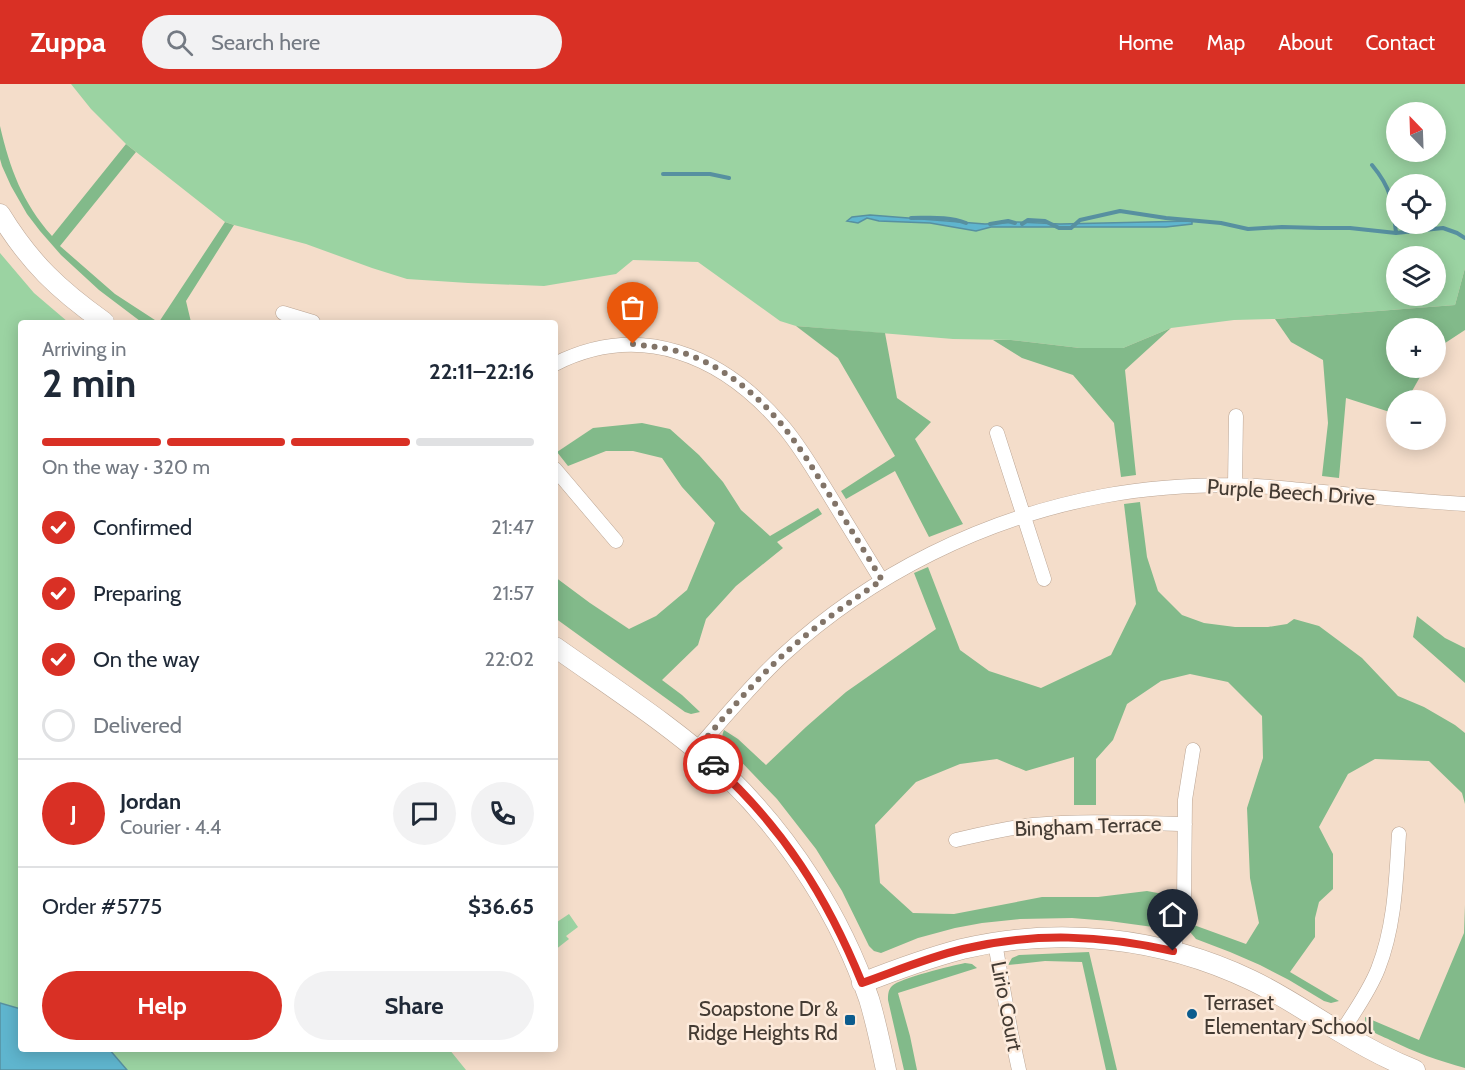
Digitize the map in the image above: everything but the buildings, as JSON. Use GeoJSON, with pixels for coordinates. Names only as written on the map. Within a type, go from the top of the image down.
{"type":"FeatureCollection","features":[{"type":"Feature","properties":{"kind":"street"},"geometry":{"type":"LineString","coordinates":[[0,214],[20,244],[53,282],[102,320]]}},
{"type":"Feature","properties":{"kind":"street"},"geometry":{"type":"LineString","coordinates":[[283,313],[306,320]]}},
{"type":"Feature","properties":{"kind":"street"},"geometry":{"type":"LineString","coordinates":[[558,362],[589,350],[612,345],[633,344],[659,346],[679,351],[719,369],[761,402],[788,432],[882,580]]}},
{"type":"Feature","properties":{"kind":"street"},"geometry":{"type":"LineString","coordinates":[[1235,485],[1236,416]]}},
{"type":"Feature","properties":{"kind":"street"},"geometry":{"type":"LineString","coordinates":[[997,433],[1044,579]]}},
{"type":"Feature","properties":{"kind":"street"},"geometry":{"type":"LineString","coordinates":[[558,473],[616,541]]}},
{"type":"Feature","properties":{"kind":"street","name":"Purple Beech Drive"},"geometry":{"type":"LineString","coordinates":[[696,750],[751,687],[783,656],[831,616],[882,580],[944,548],[1023,516],[1105,495],[1194,486],[1235,485],[1465,504]]}},
{"type":"Feature","properties":{"kind":"street"},"geometry":{"type":"LineString","coordinates":[[558,649],[696,750],[729,778],[782,838],[824,901],[842,935],[862,983],[886,1070]]}},
{"type":"Feature","properties":{"kind":"street"},"geometry":{"type":"LineString","coordinates":[[1173,951],[1184,902],[1185,800],[1192,750]]}},
{"type":"Feature","properties":{"kind":"street","name":"Bingham Terrace"},"geometry":{"type":"LineString","coordinates":[[956,840],[1034,825],[1185,824]]}},
{"type":"Feature","properties":{"kind":"street"},"geometry":{"type":"LineString","coordinates":[[1341,1033],[1367,993],[1386,945],[1393,917],[1400,834]]}},
{"type":"Feature","properties":{"kind":"street"},"geometry":{"type":"LineString","coordinates":[[862,983],[962,949],[1037,937],[1107,939],[1142,944],[1215,964],[1251,980],[1283,996],[1341,1033],[1415,1070]]}},
{"type":"Feature","properties":{"kind":"street","name":"Lirio Court"},"geometry":{"type":"LineString","coordinates":[[995,943],[1019,1070]]}},
{"type":"Feature","properties":{"kind":"green space"},"geometry":{"type":"Polygon","coordinates":[[[71,84],[1465,84],[1465,268],[1455,305],[1446,306],[1446,246],[1386,246],[1386,306],[1442,306],[1234,320],[1171,328],[1123,348],[1080,348],[1011,340],[953,339],[796,326],[780,321],[698,262],[633,260],[616,274],[544,286],[407,279],[306,244],[225,222],[126,144],[91,109],[71,84]]]}},
{"type":"Feature","properties":{"kind":"green space"},"geometry":{"type":"Polygon","coordinates":[[[0,126],[18,184],[33,211],[52,236],[126,144],[136,152],[60,246],[115,294],[155,320],[139,320],[99,290],[61,255],[27,214],[11,186],[0,159],[0,126]]]}},
{"type":"Feature","properties":{"kind":"green space"},"geometry":{"type":"Polygon","coordinates":[[[225,222],[234,225],[186,301],[191,320],[160,320],[225,222]]]}},
{"type":"Feature","properties":{"kind":"green space"},"geometry":{"type":"Polygon","coordinates":[[[0,253],[34,293],[66,320],[18,320],[18,1008],[0,1003],[0,253]]]}},
{"type":"Feature","properties":{"kind":"green space"},"geometry":{"type":"Polygon","coordinates":[[[1465,268],[1465,330],[1446,342],[1446,318],[1386,318],[1386,378],[1419,378],[1413,390],[1386,390],[1386,411],[1346,398],[1339,478],[1322,476],[1328,423],[1323,360],[1291,342],[1275,319],[1455,305],[1465,268]]]}},
{"type":"Feature","properties":{"kind":"green space"},"geometry":{"type":"Polygon","coordinates":[[[796,326],[885,333],[897,398],[931,422],[915,439],[963,524],[929,537],[895,471],[846,499],[841,491],[895,456],[838,358],[796,326]]]}},
{"type":"Feature","properties":{"kind":"green space"},"geometry":{"type":"Polygon","coordinates":[[[1171,328],[1125,370],[1136,475],[1121,477],[1114,423],[1073,375],[1022,358],[993,340],[1080,348],[1123,348],[1171,328]]]}},
{"type":"Feature","properties":{"kind":"green space"},"geometry":{"type":"Polygon","coordinates":[[[642,423],[670,429],[699,455],[723,482],[741,510],[770,536],[818,508],[822,514],[777,542],[783,548],[736,586],[706,619],[698,645],[662,680],[700,712],[691,714],[685,712],[558,620],[558,579],[629,629],[656,616],[687,590],[715,523],[682,487],[662,458],[633,451],[606,451],[568,466],[558,451],[593,428],[642,423]]]}},
{"type":"Feature","properties":{"kind":"green space"},"geometry":{"type":"Polygon","coordinates":[[[1140,502],[1147,557],[1158,591],[1182,615],[1204,623],[1235,627],[1268,627],[1287,624],[1294,619],[1319,626],[1362,658],[1398,696],[1424,707],[1465,733],[1465,804],[1462,793],[1429,761],[1375,759],[1348,774],[1319,827],[1333,854],[1333,889],[1319,902],[1315,918],[1315,937],[1290,972],[1339,1001],[1331,1003],[1324,1001],[1260,965],[1196,939],[1190,932],[1191,924],[1246,944],[1259,923],[1250,878],[1247,808],[1263,758],[1262,716],[1228,682],[1190,674],[1161,681],[1127,704],[1113,740],[1096,759],[1096,805],[1074,805],[1074,757],[1026,771],[997,759],[960,764],[916,782],[875,825],[880,883],[913,913],[954,914],[1042,897],[1098,897],[1147,891],[1163,894],[1161,922],[1153,927],[1072,918],[1020,919],[955,928],[918,938],[881,953],[874,951],[869,946],[842,891],[816,849],[777,799],[723,741],[724,730],[738,739],[766,765],[846,692],[936,629],[914,573],[928,567],[960,650],[989,671],[1041,688],[1111,655],[1136,604],[1124,504],[1140,502]]]}},
{"type":"Feature","properties":{"kind":"green space"},"geometry":{"type":"Polygon","coordinates":[[[1417,616],[1445,638],[1465,648],[1465,683],[1413,637],[1417,616]]]}},
{"type":"Feature","properties":{"kind":"green space"},"geometry":{"type":"Polygon","coordinates":[[[1465,905],[1465,1068],[1417,1052],[1377,1034],[1368,1027],[1365,1017],[1419,1040],[1464,933],[1465,905]]]}},
{"type":"Feature","properties":{"kind":"green space"},"geometry":{"type":"Polygon","coordinates":[[[569,914],[578,927],[566,936],[569,939],[558,948],[558,921],[569,914]]]}},
{"type":"Feature","properties":{"kind":"green space"},"geometry":{"type":"Polygon","coordinates":[[[1089,952],[1117,1070],[1106,1070],[1082,962],[1045,961],[1008,965],[1012,958],[1019,955],[1089,952]]]}},
{"type":"Feature","properties":{"kind":"green space"},"geometry":{"type":"Polygon","coordinates":[[[965,963],[977,968],[898,993],[917,1070],[904,1070],[888,1000],[890,989],[905,979],[965,963]]]}},
{"type":"Feature","properties":{"kind":"green space"},"geometry":{"type":"Polygon","coordinates":[[[112,1052],[451,1052],[466,1070],[127,1070],[112,1052]]]}},
{"type":"Feature","properties":{"kind":"water"},"geometry":{"type":"Polygon","coordinates":[[[870,215],[985,224],[1192,221],[1192,224],[1166,227],[991,227],[976,231],[930,223],[879,221],[867,218],[858,223],[847,221],[852,217],[870,215]]]}},
{"type":"Feature","properties":{"kind":"water"},"geometry":{"type":"Polygon","coordinates":[[[0,1003],[18,1008],[18,1052],[112,1052],[127,1070],[0,1070],[0,1003]]]}},
{"type":"Feature","properties":{"kind":"waterway"},"geometry":{"type":"LineString","coordinates":[[1372,165],[1386,186]]}},
{"type":"Feature","properties":{"kind":"waterway"},"geometry":{"type":"LineString","coordinates":[[663,174],[710,174],[729,178]]}},
{"type":"Feature","properties":{"kind":"waterway"},"geometry":{"type":"LineString","coordinates":[[1022,224],[1028,220],[1045,221],[1059,228],[1071,228],[1080,220],[1120,211],[1221,223],[1248,229],[1350,228],[1396,233],[1443,228],[1465,238]]}},
{"type":"Feature","properties":{"kind":"waterway"},"geometry":{"type":"LineString","coordinates":[[911,218],[946,218],[966,223]]}},
{"type":"Feature","properties":{"kind":"waterway"},"geometry":{"type":"LineString","coordinates":[[990,224],[1008,221],[1015,223]]}},
{"type":"Feature","properties":{"kind":"way so far"},"geometry":{"type":"LineString","coordinates":[[633,344],[659,346],[699,359],[719,369],[761,402],[800,449],[882,580],[814,629],[751,687],[696,750],[713,764]]}},
{"type":"Feature","properties":{"kind":"place","name":"Terraset Elementary School"},"geometry":{"type":"Point","coordinates":[1192,1014]}},
{"type":"Feature","properties":{"kind":"place","name":"Soapstone Dr & Ridge Heights Rd"},"geometry":{"type":"Point","coordinates":[850,1020]}},
{"type":"Feature","properties":{"kind":"route"},"geometry":{"type":"LineString","coordinates":[[713,764],[756,806],[807,874],[833,918],[862,983],[962,949],[1037,937],[1107,939],[1173,951]]}}]}
